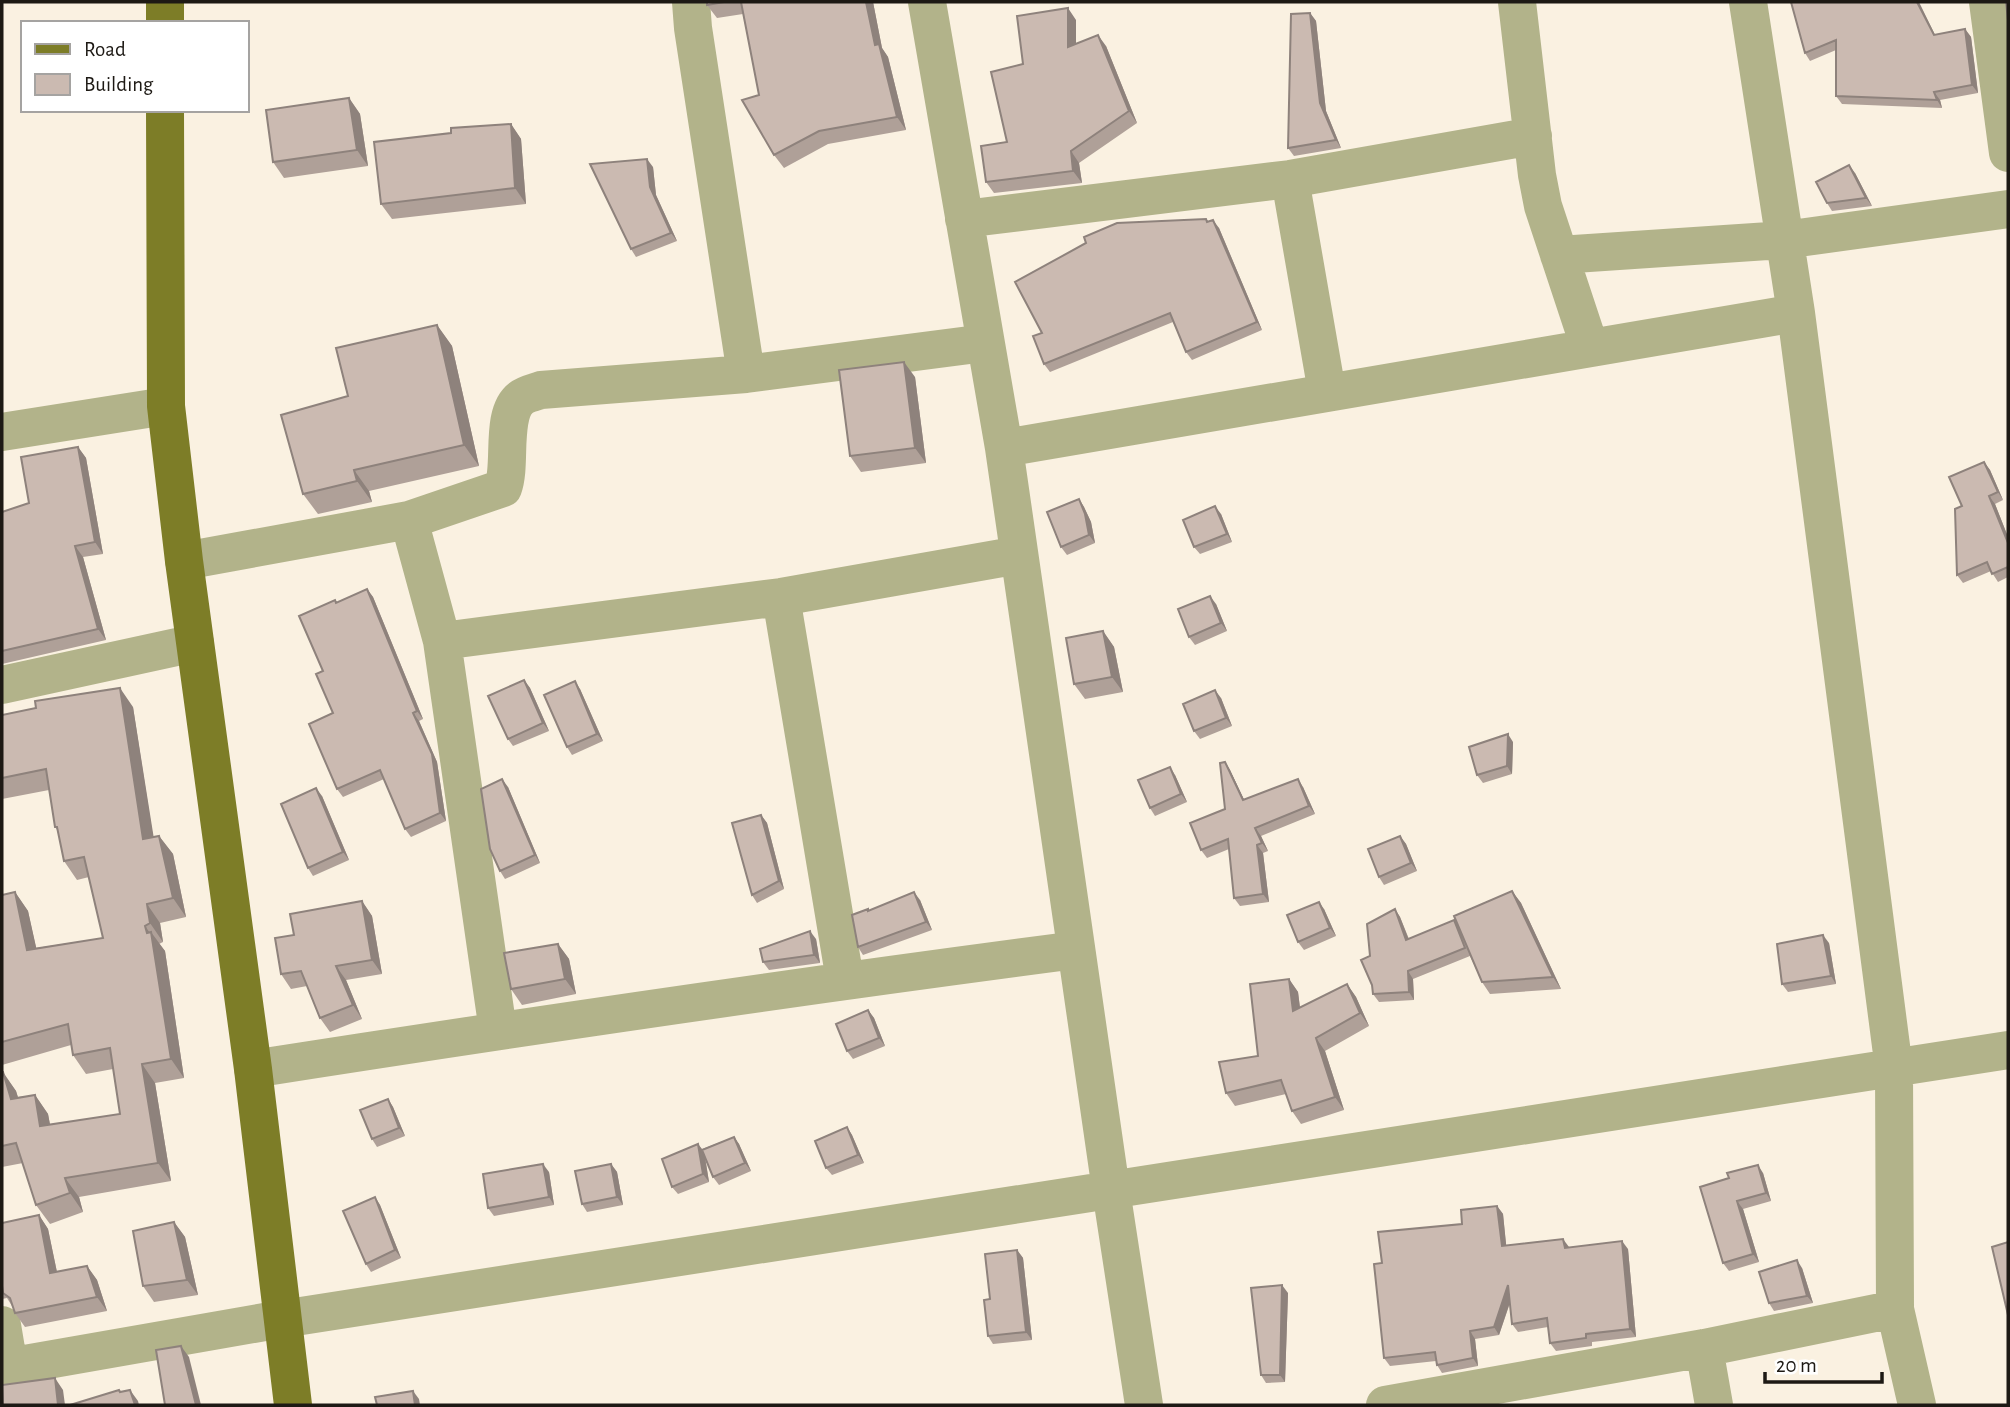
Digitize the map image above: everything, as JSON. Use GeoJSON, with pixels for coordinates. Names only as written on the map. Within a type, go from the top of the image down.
{"type":"FeatureCollection","features":[{"type":"Feature","properties":{"kind":"main road"},"geometry":{"type":"LineString","coordinates":[[165,2],[165,21]]}},
{"type":"Feature","properties":{"kind":"main road"},"geometry":{"type":"LineString","coordinates":[[165,112],[166,406],[184,561],[253,1069],[293,1405]]}},
{"type":"Feature","properties":{"kind":"street"},"geometry":{"type":"LineString","coordinates":[[691,2],[746,374]]}},
{"type":"Feature","properties":{"kind":"street"},"geometry":{"type":"LineString","coordinates":[[927,2],[1004,448],[1144,1405]]}},
{"type":"Feature","properties":{"kind":"street"},"geometry":{"type":"LineString","coordinates":[[1517,2],[1537,176],[1559,255],[1590,348]]}},
{"type":"Feature","properties":{"kind":"street"},"geometry":{"type":"LineString","coordinates":[[1748,2],[1796,313],[1894,1069],[1895,1309],[1917,1405]]}},
{"type":"Feature","properties":{"kind":"street"},"geometry":{"type":"LineString","coordinates":[[1995,12],[2008,153]]}},
{"type":"Feature","properties":{"kind":"street"},"geometry":{"type":"LineString","coordinates":[[964,219],[1290,179],[1533,136]]}},
{"type":"Feature","properties":{"kind":"street"},"geometry":{"type":"LineString","coordinates":[[1290,179],[1327,392]]}},
{"type":"Feature","properties":{"kind":"street"},"geometry":{"type":"LineString","coordinates":[[1559,255],[1784,240],[2008,209]]}},
{"type":"Feature","properties":{"kind":"street"},"geometry":{"type":"LineString","coordinates":[[1004,448],[1796,313]]}},
{"type":"Feature","properties":{"kind":"street"},"geometry":{"type":"LineString","coordinates":[[184,561],[409,520],[503,488],[508,476],[510,414],[520,399],[541,390],[746,374],[985,343]]}},
{"type":"Feature","properties":{"kind":"street"},"geometry":{"type":"LineString","coordinates":[[2,432],[166,406]]}},
{"type":"Feature","properties":{"kind":"street"},"geometry":{"type":"LineString","coordinates":[[409,520],[442,641],[498,1031]]}},
{"type":"Feature","properties":{"kind":"street"},"geometry":{"type":"LineString","coordinates":[[442,641],[782,597],[1019,555]]}},
{"type":"Feature","properties":{"kind":"street"},"geometry":{"type":"LineString","coordinates":[[782,597],[845,980]]}},
{"type":"Feature","properties":{"kind":"street"},"geometry":{"type":"LineString","coordinates":[[2,685],[195,643]]}},
{"type":"Feature","properties":{"kind":"street"},"geometry":{"type":"LineString","coordinates":[[253,1069],[845,980],[1076,950]]}},
{"type":"Feature","properties":{"kind":"street"},"geometry":{"type":"LineString","coordinates":[[2,1325],[6,1367],[282,1319],[2008,1050]]}},
{"type":"Feature","properties":{"kind":"street"},"geometry":{"type":"LineString","coordinates":[[1385,1405],[1704,1348],[1895,1309]]}},
{"type":"Feature","properties":{"kind":"street"},"geometry":{"type":"LineString","coordinates":[[1704,1348],[1714,1405]]}},
{"type":"Feature","properties":{"kind":"building"},"geometry":{"type":"Polygon","coordinates":[[[741,2],[866,2],[875,45],[879,44],[897,117],[819,131],[774,155],[742,100],[759,95],[741,2]]]}},
{"type":"Feature","properties":{"kind":"building"},"geometry":{"type":"Polygon","coordinates":[[[1791,2],[1917,2],[1934,35],[1965,29],[1972,85],[1934,92],[1937,100],[1836,96],[1836,40],[1805,53],[1791,2]]]}},
{"type":"Feature","properties":{"kind":"building"},"geometry":{"type":"Polygon","coordinates":[[[1068,8],[1068,47],[1098,35],[1129,111],[1071,151],[1073,171],[986,182],[981,146],[1007,142],[991,72],[1023,64],[1017,16],[1068,8]]]}},
{"type":"Feature","properties":{"kind":"building"},"geometry":{"type":"Polygon","coordinates":[[[1310,13],[1320,103],[1336,140],[1288,148],[1291,14],[1310,13]]]}},
{"type":"Feature","properties":{"kind":"building"},"geometry":{"type":"Polygon","coordinates":[[[349,98],[357,150],[273,162],[266,110],[349,98]]]}},
{"type":"Feature","properties":{"kind":"building"},"geometry":{"type":"Polygon","coordinates":[[[511,124],[515,188],[381,204],[374,142],[451,133],[451,128],[511,124]]]}},
{"type":"Feature","properties":{"kind":"building"},"geometry":{"type":"Polygon","coordinates":[[[647,159],[650,187],[671,233],[631,249],[590,164],[647,159]]]}},
{"type":"Feature","properties":{"kind":"building"},"geometry":{"type":"Polygon","coordinates":[[[1849,165],[1866,198],[1827,203],[1816,182],[1849,165]]]}},
{"type":"Feature","properties":{"kind":"building"},"geometry":{"type":"Polygon","coordinates":[[[1206,219],[1207,222],[1213,220],[1257,322],[1186,352],[1170,313],[1044,364],[1033,336],[1042,333],[1015,282],[1086,243],[1084,237],[1117,223],[1206,219]]]}},
{"type":"Feature","properties":{"kind":"building"},"geometry":{"type":"Polygon","coordinates":[[[437,325],[464,445],[354,470],[357,481],[303,494],[281,415],[348,396],[336,348],[437,325]]]}},
{"type":"Feature","properties":{"kind":"building"},"geometry":{"type":"Polygon","coordinates":[[[904,362],[915,448],[850,456],[839,370],[904,362]]]}},
{"type":"Feature","properties":{"kind":"building"},"geometry":{"type":"Polygon","coordinates":[[[78,447],[95,542],[75,546],[98,629],[2,651],[2,512],[29,503],[21,457],[78,447]]]}},
{"type":"Feature","properties":{"kind":"building"},"geometry":{"type":"Polygon","coordinates":[[[1984,462],[1998,492],[1989,496],[2008,543],[2008,567],[1992,574],[1987,562],[1957,575],[1955,509],[1962,506],[1949,477],[1984,462]]]}},
{"type":"Feature","properties":{"kind":"building"},"geometry":{"type":"Polygon","coordinates":[[[1079,499],[1089,535],[1061,547],[1047,512],[1079,499]]]}},
{"type":"Feature","properties":{"kind":"building"},"geometry":{"type":"Polygon","coordinates":[[[1215,506],[1227,534],[1194,547],[1183,520],[1215,506]]]}},
{"type":"Feature","properties":{"kind":"building"},"geometry":{"type":"Polygon","coordinates":[[[367,589],[417,711],[413,713],[432,754],[440,813],[405,829],[380,770],[337,789],[309,724],[333,713],[316,674],[323,671],[299,616],[367,589]]]}},
{"type":"Feature","properties":{"kind":"building"},"geometry":{"type":"Polygon","coordinates":[[[1210,596],[1221,623],[1189,637],[1178,609],[1210,596]]]}},
{"type":"Feature","properties":{"kind":"building"},"geometry":{"type":"Polygon","coordinates":[[[1103,631],[1112,677],[1074,684],[1066,638],[1103,631]]]}},
{"type":"Feature","properties":{"kind":"building"},"geometry":{"type":"Polygon","coordinates":[[[524,680],[543,723],[508,739],[488,696],[524,680]]]}},
{"type":"Feature","properties":{"kind":"building"},"geometry":{"type":"Polygon","coordinates":[[[575,681],[597,734],[567,747],[544,695],[575,681]]]}},
{"type":"Feature","properties":{"kind":"building"},"geometry":{"type":"Polygon","coordinates":[[[120,688],[143,839],[159,836],[173,898],[147,904],[150,923],[145,926],[147,933],[151,932],[171,1059],[142,1064],[158,1163],[65,1178],[70,1193],[36,1205],[16,1143],[2,1146],[2,1072],[11,1099],[35,1095],[40,1126],[120,1114],[110,1048],[73,1055],[68,1024],[2,1042],[2,895],[15,892],[27,950],[103,938],[84,857],[64,861],[55,827],[46,769],[2,778],[2,715],[36,708],[35,701],[120,688]]]}},
{"type":"Feature","properties":{"kind":"building"},"geometry":{"type":"Polygon","coordinates":[[[1215,690],[1226,718],[1194,731],[1183,704],[1215,690]]]}},
{"type":"Feature","properties":{"kind":"building"},"geometry":{"type":"Polygon","coordinates":[[[1508,734],[1507,766],[1477,775],[1469,747],[1508,734]]]}},
{"type":"Feature","properties":{"kind":"building"},"geometry":{"type":"Polygon","coordinates":[[[1225,762],[1243,800],[1298,779],[1309,806],[1255,828],[1262,843],[1257,845],[1263,894],[1234,898],[1228,839],[1201,850],[1190,823],[1225,809],[1220,763],[1225,762]]]}},
{"type":"Feature","properties":{"kind":"building"},"geometry":{"type":"Polygon","coordinates":[[[1170,767],[1181,794],[1150,808],[1138,780],[1170,767]]]}},
{"type":"Feature","properties":{"kind":"building"},"geometry":{"type":"Polygon","coordinates":[[[502,779],[535,855],[500,871],[490,849],[481,789],[502,779]]]}},
{"type":"Feature","properties":{"kind":"building"},"geometry":{"type":"Polygon","coordinates":[[[316,788],[343,852],[308,868],[281,804],[316,788]]]}},
{"type":"Feature","properties":{"kind":"building"},"geometry":{"type":"Polygon","coordinates":[[[761,815],[779,881],[752,895],[732,823],[761,815]]]}},
{"type":"Feature","properties":{"kind":"building"},"geometry":{"type":"Polygon","coordinates":[[[1400,836],[1411,863],[1379,877],[1368,849],[1400,836]]]}},
{"type":"Feature","properties":{"kind":"building"},"geometry":{"type":"Polygon","coordinates":[[[1512,891],[1553,977],[1482,982],[1454,916],[1512,891]]]}},
{"type":"Feature","properties":{"kind":"building"},"geometry":{"type":"Polygon","coordinates":[[[914,892],[926,922],[858,947],[852,915],[914,892]]]}},
{"type":"Feature","properties":{"kind":"building"},"geometry":{"type":"Polygon","coordinates":[[[362,901],[372,960],[336,966],[353,1005],[320,1018],[301,971],[281,974],[275,938],[294,935],[290,914],[362,901]]]}},
{"type":"Feature","properties":{"kind":"building"},"geometry":{"type":"Polygon","coordinates":[[[1319,902],[1330,928],[1298,942],[1287,915],[1319,902]]]}},
{"type":"Feature","properties":{"kind":"building"},"geometry":{"type":"Polygon","coordinates":[[[1395,909],[1406,940],[1454,920],[1465,948],[1408,971],[1409,992],[1373,994],[1361,960],[1370,956],[1367,924],[1395,909]]]}},
{"type":"Feature","properties":{"kind":"building"},"geometry":{"type":"Polygon","coordinates":[[[810,931],[814,955],[763,962],[760,949],[810,931]]]}},
{"type":"Feature","properties":{"kind":"building"},"geometry":{"type":"Polygon","coordinates":[[[1823,935],[1831,976],[1782,984],[1777,944],[1823,935]]]}},
{"type":"Feature","properties":{"kind":"building"},"geometry":{"type":"Polygon","coordinates":[[[558,944],[565,979],[511,989],[504,953],[558,944]]]}},
{"type":"Feature","properties":{"kind":"building"},"geometry":{"type":"Polygon","coordinates":[[[1289,979],[1293,1011],[1347,984],[1360,1013],[1316,1038],[1335,1097],[1292,1111],[1281,1080],[1226,1093],[1219,1062],[1258,1056],[1250,984],[1289,979]]]}},
{"type":"Feature","properties":{"kind":"building"},"geometry":{"type":"Polygon","coordinates":[[[868,1010],[879,1038],[847,1051],[836,1024],[868,1010]]]}},
{"type":"Feature","properties":{"kind":"building"},"geometry":{"type":"Polygon","coordinates":[[[388,1099],[399,1128],[372,1139],[360,1110],[388,1099]]]}},
{"type":"Feature","properties":{"kind":"building"},"geometry":{"type":"Polygon","coordinates":[[[847,1127],[858,1155],[826,1168],[815,1141],[847,1127]]]}},
{"type":"Feature","properties":{"kind":"building"},"geometry":{"type":"Polygon","coordinates":[[[734,1137],[745,1163],[713,1177],[702,1150],[734,1137]]]}},
{"type":"Feature","properties":{"kind":"building"},"geometry":{"type":"Polygon","coordinates":[[[698,1144],[703,1174],[672,1187],[662,1159],[698,1144]]]}},
{"type":"Feature","properties":{"kind":"building"},"geometry":{"type":"Polygon","coordinates":[[[543,1164],[549,1197],[488,1208],[483,1174],[543,1164]]]}},
{"type":"Feature","properties":{"kind":"building"},"geometry":{"type":"Polygon","coordinates":[[[611,1164],[617,1197],[582,1204],[575,1171],[611,1164]]]}},
{"type":"Feature","properties":{"kind":"building"},"geometry":{"type":"Polygon","coordinates":[[[1758,1165],[1766,1193],[1737,1201],[1753,1254],[1723,1263],[1700,1187],[1729,1178],[1727,1173],[1758,1165]]]}},
{"type":"Feature","properties":{"kind":"building"},"geometry":{"type":"Polygon","coordinates":[[[375,1197],[395,1250],[366,1264],[343,1211],[375,1197]]]}},
{"type":"Feature","properties":{"kind":"building"},"geometry":{"type":"Polygon","coordinates":[[[1497,1206],[1502,1246],[1563,1239],[1565,1248],[1622,1241],[1630,1329],[1586,1334],[1586,1338],[1550,1343],[1547,1318],[1512,1324],[1508,1285],[1494,1327],[1470,1331],[1473,1358],[1437,1365],[1435,1352],[1384,1358],[1374,1264],[1382,1263],[1378,1232],[1462,1224],[1461,1210],[1497,1206]]]}},
{"type":"Feature","properties":{"kind":"building"},"geometry":{"type":"Polygon","coordinates":[[[39,1215],[50,1273],[87,1266],[97,1297],[15,1313],[10,1298],[3,1293],[2,1223],[39,1215]]]}},
{"type":"Feature","properties":{"kind":"building"},"geometry":{"type":"Polygon","coordinates":[[[174,1222],[187,1280],[143,1286],[133,1231],[174,1222]]]}},
{"type":"Feature","properties":{"kind":"building"},"geometry":{"type":"Polygon","coordinates":[[[2008,1242],[2008,1315],[1992,1247],[2008,1242]]]}},
{"type":"Feature","properties":{"kind":"building"},"geometry":{"type":"Polygon","coordinates":[[[1017,1250],[1026,1332],[988,1336],[984,1300],[990,1299],[985,1254],[1017,1250]]]}},
{"type":"Feature","properties":{"kind":"building"},"geometry":{"type":"Polygon","coordinates":[[[1797,1260],[1807,1296],[1769,1303],[1759,1272],[1797,1260]]]}},
{"type":"Feature","properties":{"kind":"building"},"geometry":{"type":"Polygon","coordinates":[[[1282,1285],[1280,1375],[1261,1375],[1251,1288],[1282,1285]]]}},
{"type":"Feature","properties":{"kind":"building"},"geometry":{"type":"Polygon","coordinates":[[[181,1346],[196,1405],[165,1405],[156,1350],[181,1346]]]}},
{"type":"Feature","properties":{"kind":"building"},"geometry":{"type":"Polygon","coordinates":[[[55,1378],[58,1405],[3,1405],[2,1385],[55,1378]]]}},
{"type":"Feature","properties":{"kind":"building"},"geometry":{"type":"Polygon","coordinates":[[[119,1390],[130,1390],[135,1405],[70,1405],[119,1390]]]}},
{"type":"Feature","properties":{"kind":"building"},"geometry":{"type":"Polygon","coordinates":[[[413,1391],[415,1405],[377,1405],[375,1397],[413,1391]]]}}]}
